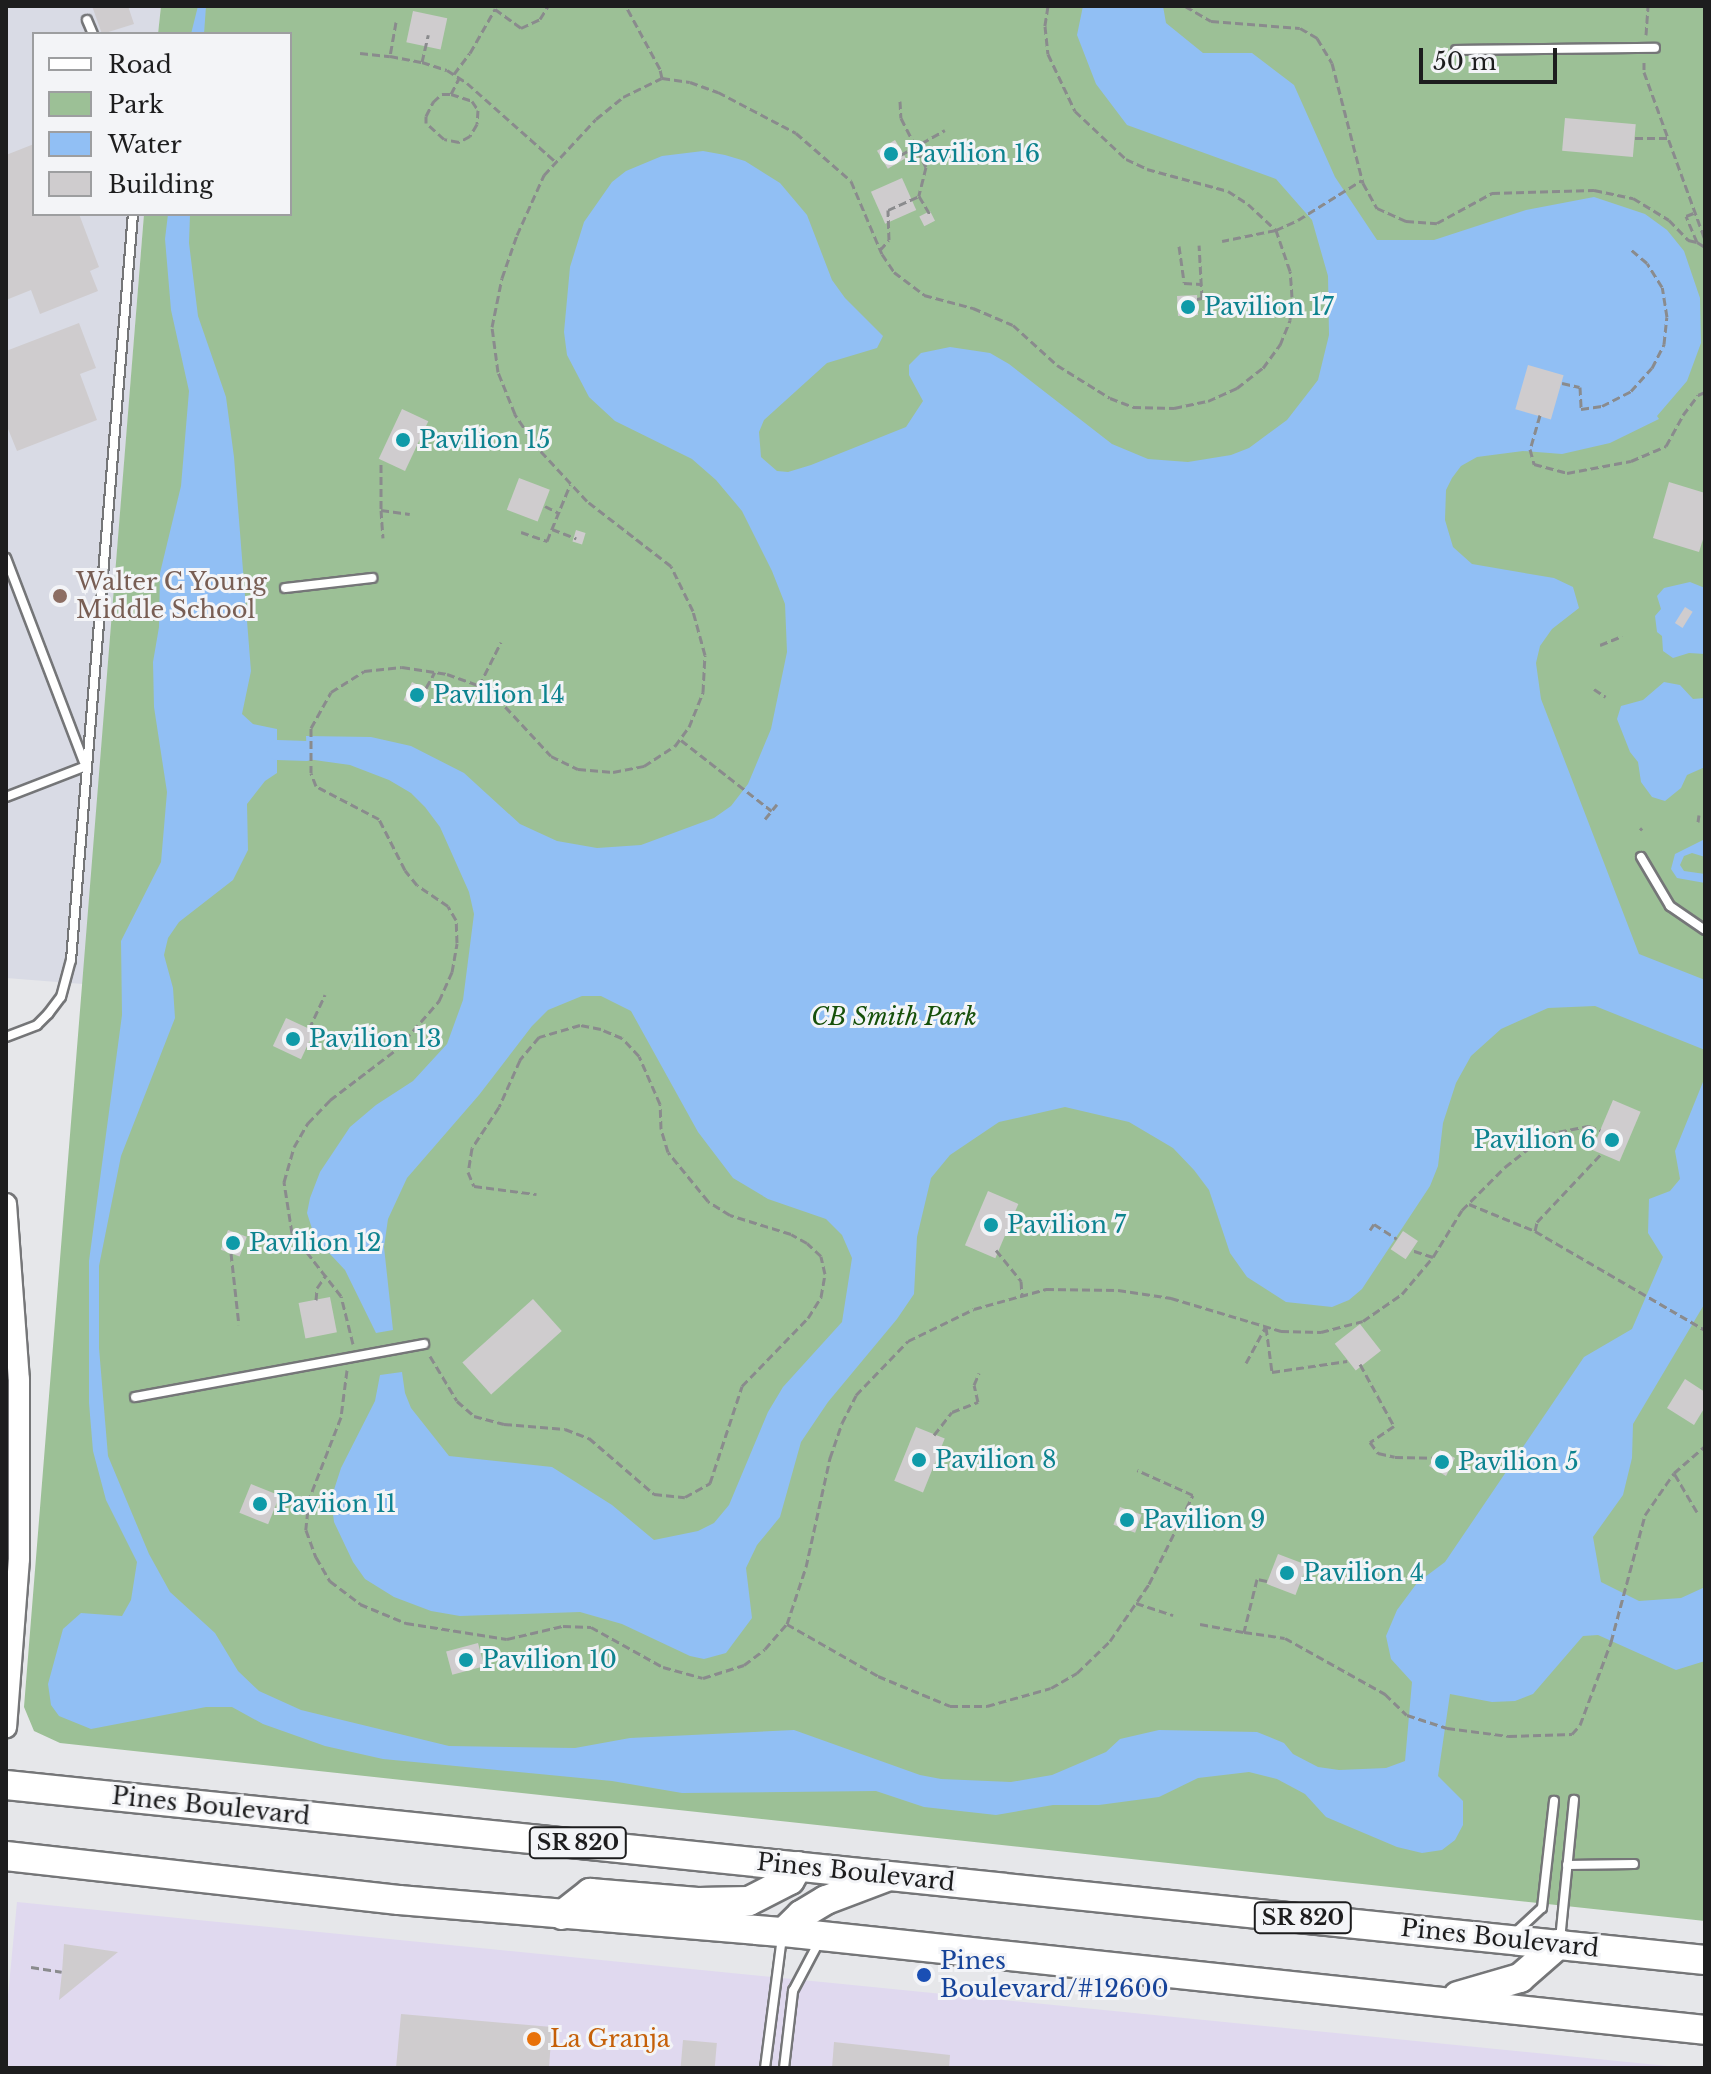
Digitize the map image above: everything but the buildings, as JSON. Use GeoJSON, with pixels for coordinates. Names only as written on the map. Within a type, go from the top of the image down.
{"type":"FeatureCollection","features":[{"type":"Feature","properties":{"kind":"highway","name":"Pines Boulevard"},"geometry":{"type":"LineString","coordinates":[[6,1785],[1705,1960]]}},
{"type":"Feature","properties":{"kind":"highway"},"geometry":{"type":"LineString","coordinates":[[6,1856],[562,1915],[784,1932],[1705,2030]]}},
{"type":"Feature","properties":{"kind":"highway"},"geometry":{"type":"LineString","coordinates":[[562,1915],[590,1893],[698,1902],[749,1901],[790,1880],[798,1866]]}},
{"type":"Feature","properties":{"kind":"highway"},"geometry":{"type":"LineString","coordinates":[[784,1932],[801,1915],[826,1900],[892,1875]]}},
{"type":"Feature","properties":{"kind":"highway"},"geometry":{"type":"LineString","coordinates":[[1442,2000],[1520,1978],[1559,1944]]}},
{"type":"Feature","properties":{"kind":"street"},"geometry":{"type":"LineString","coordinates":[[6,1204],[19,1379],[19,1559],[6,1728]]}},
{"type":"Feature","properties":{"kind":"lane"},"geometry":{"type":"LineString","coordinates":[[87,20],[92,32]]}},
{"type":"Feature","properties":{"kind":"lane"},"geometry":{"type":"LineString","coordinates":[[1456,50],[1650,48]]}},
{"type":"Feature","properties":{"kind":"lane"},"geometry":{"type":"LineString","coordinates":[[6,1037],[37,1025],[61,997],[71,960],[133,216]]}},
{"type":"Feature","properties":{"kind":"lane"},"geometry":{"type":"LineString","coordinates":[[6,558],[86,766]]}},
{"type":"Feature","properties":{"kind":"lane"},"geometry":{"type":"LineString","coordinates":[[285,588],[372,578]]}},
{"type":"Feature","properties":{"kind":"lane"},"geometry":{"type":"LineString","coordinates":[[6,797],[86,766]]}},
{"type":"Feature","properties":{"kind":"lane"},"geometry":{"type":"LineString","coordinates":[[1641,857],[1670,906],[1705,930]]}},
{"type":"Feature","properties":{"kind":"lane"},"geometry":{"type":"LineString","coordinates":[[135,1397],[424,1344]]}},
{"type":"Feature","properties":{"kind":"lane"},"geometry":{"type":"LineString","coordinates":[[1559,1944],[1574,1800]]}},
{"type":"Feature","properties":{"kind":"lane"},"geometry":{"type":"LineString","coordinates":[[1507,1939],[1542,1908],[1554,1801]]}},
{"type":"Feature","properties":{"kind":"lane"},"geometry":{"type":"LineString","coordinates":[[1567,1865],[1634,1864]]}},
{"type":"Feature","properties":{"kind":"lane"},"geometry":{"type":"LineString","coordinates":[[765,2068],[777,1960],[784,1932]]}},
{"type":"Feature","properties":{"kind":"lane"},"geometry":{"type":"LineString","coordinates":[[784,2068],[793,1991],[822,1936]]}},
{"type":"Feature","properties":{"kind":"path"},"geometry":{"type":"LineString","coordinates":[[454,74],[470,53],[493,8],[521,28],[540,19],[548,6]]}},
{"type":"Feature","properties":{"kind":"path"},"geometry":{"type":"LineString","coordinates":[[626,6],[662,78]]}},
{"type":"Feature","properties":{"kind":"path"},"geometry":{"type":"LineString","coordinates":[[1048,6],[1045,26],[1048,54],[1075,111],[1126,159],[1147,169],[1228,191],[1248,204],[1276,230],[1290,271],[1290,320],[1280,345],[1263,368],[1237,388],[1208,401],[1174,408],[1133,407],[1110,398],[1057,365],[1013,325],[973,308],[924,295],[894,272],[880,250],[863,203],[851,181],[796,133],[718,92],[690,82],[662,78],[623,97],[596,119],[544,175],[502,278],[492,327],[498,372],[515,414],[537,447],[587,501],[671,566],[693,611],[705,655],[703,692],[689,727],[680,739],[644,766],[613,772],[578,769],[551,756],[489,689],[435,672],[402,667],[364,671],[331,692],[311,728],[311,773],[316,786],[379,819],[405,870],[417,885],[448,906],[456,920],[457,943],[452,972],[439,1001],[420,1026],[330,1100],[308,1123],[294,1147],[284,1182],[292,1233],[341,1296],[350,1358],[347,1396],[335,1440],[309,1499],[306,1530],[316,1557],[330,1581],[360,1604],[406,1623],[507,1639],[563,1626],[591,1627],[663,1667],[703,1678],[744,1665],[765,1649],[787,1624],[806,1567],[830,1458],[856,1395],[908,1341],[974,1309],[1046,1289],[1118,1290],[1171,1298],[1281,1331],[1321,1332],[1363,1321],[1402,1294],[1433,1257],[1469,1204],[1505,1167],[1547,1134],[1588,1126],[1600,1130]]}},
{"type":"Feature","properties":{"kind":"path"},"geometry":{"type":"LineString","coordinates":[[1185,6],[1211,21],[1300,28],[1317,38],[1332,63],[1362,180],[1377,208],[1406,221],[1437,223],[1492,193],[1594,190],[1633,198],[1669,220],[1688,240],[1705,247]]}},
{"type":"Feature","properties":{"kind":"path"},"geometry":{"type":"LineString","coordinates":[[1648,6],[1650,48],[1644,72],[1705,240]]}},
{"type":"Feature","properties":{"kind":"path"},"geometry":{"type":"LineString","coordinates":[[390,56],[396,22]]}},
{"type":"Feature","properties":{"kind":"path"},"geometry":{"type":"LineString","coordinates":[[422,62],[428,35]]}},
{"type":"Feature","properties":{"kind":"path"},"geometry":{"type":"LineString","coordinates":[[360,53],[422,62],[454,74],[557,162]]}},
{"type":"Feature","properties":{"kind":"path"},"geometry":{"type":"LineString","coordinates":[[451,94],[459,78]]}},
{"type":"Feature","properties":{"kind":"path"},"geometry":{"type":"LineString","coordinates":[[442,94],[451,94],[472,101],[478,110],[477,124],[470,136],[459,142],[444,139],[426,123],[433,102],[442,94]]}},
{"type":"Feature","properties":{"kind":"path"},"geometry":{"type":"LineString","coordinates":[[900,101],[901,118],[918,146],[926,167],[919,196],[931,216]]}},
{"type":"Feature","properties":{"kind":"path"},"geometry":{"type":"LineString","coordinates":[[890,161],[945,130]]}},
{"type":"Feature","properties":{"kind":"path"},"geometry":{"type":"LineString","coordinates":[[1635,138],[1667,138]]}},
{"type":"Feature","properties":{"kind":"path"},"geometry":{"type":"LineString","coordinates":[[1222,241],[1276,230],[1298,220],[1362,180]]}},
{"type":"Feature","properties":{"kind":"path"},"geometry":{"type":"LineString","coordinates":[[880,250],[889,240],[888,210],[919,196]]}},
{"type":"Feature","properties":{"kind":"path"},"geometry":{"type":"LineString","coordinates":[[1694,213],[1686,216],[1697,242]]}},
{"type":"Feature","properties":{"kind":"path"},"geometry":{"type":"LineString","coordinates":[[1197,299],[1202,298],[1199,245]]}},
{"type":"Feature","properties":{"kind":"path"},"geometry":{"type":"LineString","coordinates":[[1179,246],[1180,276],[1184,283],[1201,284]]}},
{"type":"Feature","properties":{"kind":"path"},"geometry":{"type":"LineString","coordinates":[[1562,383],[1580,387],[1581,409],[1602,406],[1631,391],[1652,368],[1664,344],[1667,317],[1662,287],[1647,263],[1629,248]]}},
{"type":"Feature","properties":{"kind":"path"},"geometry":{"type":"LineString","coordinates":[[1540,415],[1530,449],[1534,464],[1567,473],[1631,461],[1666,446],[1683,415],[1698,395],[1705,392]]}},
{"type":"Feature","properties":{"kind":"path"},"geometry":{"type":"LineString","coordinates":[[381,464],[383,538]]}},
{"type":"Feature","properties":{"kind":"path"},"geometry":{"type":"LineString","coordinates":[[521,532],[547,541],[570,484]]}},
{"type":"Feature","properties":{"kind":"path"},"geometry":{"type":"LineString","coordinates":[[545,506],[559,513]]}},
{"type":"Feature","properties":{"kind":"path"},"geometry":{"type":"LineString","coordinates":[[381,510],[410,514]]}},
{"type":"Feature","properties":{"kind":"path"},"geometry":{"type":"LineString","coordinates":[[552,529],[576,538]]}},
{"type":"Feature","properties":{"kind":"path"},"geometry":{"type":"LineString","coordinates":[[1600,645],[1622,636]]}},
{"type":"Feature","properties":{"kind":"path"},"geometry":{"type":"LineString","coordinates":[[479,686],[501,642]]}},
{"type":"Feature","properties":{"kind":"path"},"geometry":{"type":"LineString","coordinates":[[426,688],[435,672]]}},
{"type":"Feature","properties":{"kind":"path"},"geometry":{"type":"LineString","coordinates":[[1594,689],[1606,697]]}},
{"type":"Feature","properties":{"kind":"path"},"geometry":{"type":"LineString","coordinates":[[680,739],[772,811]]}},
{"type":"Feature","properties":{"kind":"path"},"geometry":{"type":"LineString","coordinates":[[765,819],[777,804]]}},
{"type":"Feature","properties":{"kind":"path"},"geometry":{"type":"LineString","coordinates":[[1698,822],[1699,815]]}},
{"type":"Feature","properties":{"kind":"path"},"geometry":{"type":"LineString","coordinates":[[309,1029],[325,994]]}},
{"type":"Feature","properties":{"kind":"path"},"geometry":{"type":"LineString","coordinates":[[424,1344],[457,1401],[474,1416],[504,1424],[565,1429],[589,1438],[654,1494],[685,1497],[710,1483],[742,1386],[808,1318],[821,1297],[825,1274],[821,1256],[791,1234],[730,1215],[708,1201],[668,1152],[661,1129],[660,1104],[639,1056],[622,1038],[601,1029],[580,1025],[539,1037],[520,1060],[499,1107],[472,1148],[468,1172],[474,1186],[536,1194]]}},
{"type":"Feature","properties":{"kind":"path"},"geometry":{"type":"LineString","coordinates":[[1535,1231],[1537,1222],[1601,1154]]}},
{"type":"Feature","properties":{"kind":"path"},"geometry":{"type":"LineString","coordinates":[[1469,1204],[1535,1231],[1637,1287],[1705,1330]]}},
{"type":"Feature","properties":{"kind":"path"},"geometry":{"type":"LineString","coordinates":[[1370,1230],[1378,1218]]}},
{"type":"Feature","properties":{"kind":"path"},"geometry":{"type":"LineString","coordinates":[[1374,1224],[1397,1239]]}},
{"type":"Feature","properties":{"kind":"path"},"geometry":{"type":"LineString","coordinates":[[996,1250],[1021,1281],[1022,1296]]}},
{"type":"Feature","properties":{"kind":"path"},"geometry":{"type":"LineString","coordinates":[[1412,1250],[1433,1257]]}},
{"type":"Feature","properties":{"kind":"path"},"geometry":{"type":"LineString","coordinates":[[231,1253],[239,1325]]}},
{"type":"Feature","properties":{"kind":"path"},"geometry":{"type":"LineString","coordinates":[[316,1300],[317,1288],[326,1275]]}},
{"type":"Feature","properties":{"kind":"path"},"geometry":{"type":"LineString","coordinates":[[1266,1326],[1272,1372],[1347,1361]]}},
{"type":"Feature","properties":{"kind":"path"},"geometry":{"type":"LineString","coordinates":[[1246,1363],[1266,1326]]}},
{"type":"Feature","properties":{"kind":"path"},"geometry":{"type":"LineString","coordinates":[[1360,1364],[1394,1426],[1370,1442],[1378,1453],[1395,1457],[1434,1458]]}},
{"type":"Feature","properties":{"kind":"path"},"geometry":{"type":"LineString","coordinates":[[934,1435],[952,1412],[978,1402],[974,1385],[979,1373]]}},
{"type":"Feature","properties":{"kind":"path"},"geometry":{"type":"LineString","coordinates":[[1200,1624],[1285,1638],[1400,1705],[1407,1715],[1447,1728],[1460,1727],[1509,1736],[1572,1734],[1580,1725],[1611,1642],[1645,1515],[1674,1473],[1705,1446]]}},
{"type":"Feature","properties":{"kind":"path"},"geometry":{"type":"LineString","coordinates":[[787,1624],[922,1697],[950,1706],[987,1706],[1051,1688],[1077,1673],[1110,1641],[1136,1603],[1193,1495],[1137,1470]]}},
{"type":"Feature","properties":{"kind":"path"},"geometry":{"type":"LineString","coordinates":[[1674,1473],[1697,1512]]}},
{"type":"Feature","properties":{"kind":"path"},"geometry":{"type":"LineString","coordinates":[[1244,1632],[1257,1579],[1267,1581]]}},
{"type":"Feature","properties":{"kind":"path"},"geometry":{"type":"LineString","coordinates":[[1136,1603],[1173,1615]]}},
{"type":"Feature","properties":{"kind":"path"},"geometry":{"type":"LineString","coordinates":[[31,1967],[62,1972]]}},
{"type":"Feature","properties":{"kind":"shaded area","name":"Walter C Young Middle School"},"geometry":{"type":"Polygon","coordinates":[[[6,6],[161,6],[158,32],[32,32],[32,216],[144,216],[83,984],[6,978],[6,6]]]}},
{"type":"Feature","properties":{"kind":"shaded area"},"geometry":{"type":"Polygon","coordinates":[[[17,1902],[1688,2068],[6,2068],[6,2017],[17,1902]]]}},
{"type":"Feature","properties":{"kind":"green space","name":"CB Smith Park"},"geometry":{"type":"Polygon","coordinates":[[[161,6],[1705,6],[1705,1921],[60,1743],[34,1731],[24,1707],[144,216],[292,216],[292,32],[158,32],[161,6]]]}},
{"type":"Feature","properties":{"kind":"water"},"geometry":{"type":"Polygon","coordinates":[[[198,6],[206,6],[204,32],[192,32],[198,6]]]}},
{"type":"Feature","properties":{"kind":"water"},"geometry":{"type":"Polygon","coordinates":[[[1083,6],[1163,6],[1166,23],[1203,53],[1252,53],[1294,85],[1335,177],[1377,240],[1434,240],[1526,210],[1594,197],[1645,214],[1667,230],[1684,251],[1700,298],[1701,343],[1687,381],[1657,416],[1659,419],[1610,443],[1562,454],[1523,451],[1477,457],[1461,466],[1452,478],[1446,490],[1445,520],[1453,547],[1472,564],[1554,578],[1573,587],[1579,608],[1552,629],[1540,646],[1536,663],[1541,699],[1639,954],[1705,980],[1705,1050],[1595,1006],[1548,1008],[1501,1029],[1471,1056],[1456,1083],[1443,1123],[1438,1166],[1430,1186],[1362,1289],[1349,1300],[1332,1307],[1286,1302],[1247,1277],[1230,1253],[1209,1190],[1194,1170],[1173,1148],[1129,1122],[1065,1107],[999,1122],[950,1155],[931,1178],[917,1237],[914,1294],[828,1402],[801,1442],[780,1517],[757,1545],[746,1568],[752,1618],[726,1653],[704,1659],[690,1656],[622,1624],[580,1612],[460,1616],[431,1611],[394,1597],[365,1579],[353,1562],[334,1522],[331,1499],[341,1468],[375,1401],[380,1375],[402,1372],[411,1408],[449,1456],[552,1467],[612,1505],[654,1540],[698,1531],[714,1523],[729,1505],[768,1412],[783,1387],[842,1322],[852,1258],[842,1235],[826,1219],[768,1199],[733,1178],[698,1132],[631,1011],[601,996],[582,996],[548,1010],[532,1026],[479,1095],[407,1178],[388,1219],[384,1247],[393,1330],[376,1333],[345,1270],[315,1238],[307,1213],[310,1198],[320,1172],[350,1127],[376,1105],[413,1081],[447,1044],[463,1000],[474,914],[469,892],[440,827],[425,807],[411,793],[389,780],[350,765],[307,759],[306,736],[371,737],[411,746],[464,773],[520,824],[557,841],[597,848],[641,845],[714,818],[731,806],[748,784],[771,729],[787,652],[785,604],[772,571],[742,511],[716,480],[692,459],[615,421],[589,397],[567,355],[564,332],[570,267],[584,222],[612,182],[626,171],[662,156],[703,151],[725,155],[745,161],[780,183],[807,215],[832,280],[845,298],[883,336],[877,348],[827,363],[764,420],[759,432],[761,457],[777,471],[788,472],[811,465],[906,427],[923,401],[909,375],[909,365],[921,353],[950,347],[990,353],[1009,364],[1112,444],[1148,459],[1188,462],[1231,455],[1249,448],[1287,420],[1318,380],[1329,335],[1328,276],[1312,220],[1276,179],[1127,125],[1096,84],[1077,35],[1083,6]]]}},
{"type":"Feature","properties":{"kind":"water"},"geometry":{"type":"Polygon","coordinates":[[[168,216],[190,216],[189,243],[198,316],[226,397],[234,457],[251,671],[242,714],[253,724],[277,729],[277,773],[265,781],[247,804],[248,850],[233,880],[179,922],[168,938],[164,955],[173,988],[175,1018],[121,1156],[99,1266],[99,1348],[108,1456],[149,1554],[170,1592],[215,1633],[238,1671],[259,1691],[301,1710],[449,1746],[575,1748],[630,1738],[794,1730],[920,1775],[941,1779],[1011,1782],[1052,1775],[1106,1752],[1120,1739],[1159,1730],[1257,1732],[1284,1743],[1293,1754],[1318,1767],[1339,1770],[1386,1768],[1405,1761],[1412,1682],[1391,1659],[1386,1636],[1397,1610],[1417,1583],[1445,1562],[1584,1357],[1632,1329],[1663,1257],[1648,1233],[1649,1199],[1670,1191],[1680,1179],[1675,1151],[1705,1077],[1705,1303],[1633,1424],[1632,1458],[1623,1495],[1593,1537],[1601,1582],[1639,1601],[1681,1598],[1705,1587],[1705,1661],[1676,1670],[1598,1635],[1583,1636],[1533,1694],[1515,1701],[1492,1702],[1450,1694],[1438,1776],[1463,1801],[1463,1825],[1455,1840],[1442,1850],[1422,1853],[1397,1847],[1326,1817],[1305,1794],[1277,1779],[1249,1772],[1198,1778],[1159,1797],[1099,1805],[1053,1805],[996,1815],[924,1807],[876,1791],[682,1793],[612,1781],[383,1759],[325,1746],[263,1724],[232,1707],[206,1707],[91,1729],[59,1716],[51,1705],[48,1684],[63,1629],[81,1613],[122,1616],[131,1600],[137,1562],[106,1500],[93,1451],[89,1403],[89,1261],[122,1015],[121,941],[161,862],[167,792],[154,707],[153,662],[159,627],[160,573],[181,486],[189,391],[171,310],[165,239],[168,216]]]}},
{"type":"Feature","properties":{"kind":"water"},"geometry":{"type":"Polygon","coordinates":[[[1690,582],[1705,588],[1705,654],[1689,653],[1673,658],[1663,651],[1662,636],[1657,632],[1655,616],[1661,609],[1657,596],[1664,588],[1690,582]]]}},
{"type":"Feature","properties":{"kind":"water"},"geometry":{"type":"Polygon","coordinates":[[[1664,682],[1680,685],[1693,699],[1705,698],[1705,767],[1687,775],[1681,788],[1665,801],[1652,797],[1641,782],[1638,762],[1630,752],[1617,719],[1621,706],[1643,700],[1664,682]]]}},
{"type":"Feature","properties":{"kind":"water"},"geometry":{"type":"Polygon","coordinates":[[[1705,839],[1705,857],[1692,853],[1684,856],[1680,865],[1684,871],[1705,874],[1705,883],[1677,878],[1671,869],[1675,854],[1705,839]]]}},
{"type":"Feature","properties":{"kind":"waterway"},"geometry":{"type":"LineString","coordinates":[[277,750],[307,751]]}},
{"type":"Feature","properties":{"kind":"place","name":"Pavilion 16"},"geometry":{"type":"Point","coordinates":[891,154]}},
{"type":"Feature","properties":{"kind":"place","name":"Pavilion 17"},"geometry":{"type":"Point","coordinates":[1188,307]}},
{"type":"Feature","properties":{"kind":"place","name":"Pavilion 15"},"geometry":{"type":"Point","coordinates":[403,440]}},
{"type":"Feature","properties":{"kind":"place","name":"Walter C Young Middle School"},"geometry":{"type":"Point","coordinates":[60,596]}},
{"type":"Feature","properties":{"kind":"place","name":"Pavilion 14"},"geometry":{"type":"Point","coordinates":[417,695]}},
{"type":"Feature","properties":{"kind":"place","name":"Pavilion 13"},"geometry":{"type":"Point","coordinates":[293,1039]}},
{"type":"Feature","properties":{"kind":"place","name":"Pavilion 6"},"geometry":{"type":"Point","coordinates":[1612,1140]}},
{"type":"Feature","properties":{"kind":"place","name":"Pavilion 7"},"geometry":{"type":"Point","coordinates":[991,1225]}},
{"type":"Feature","properties":{"kind":"place","name":"Pavilion 12"},"geometry":{"type":"Point","coordinates":[233,1243]}},
{"type":"Feature","properties":{"kind":"place","name":"Pavilion 8"},"geometry":{"type":"Point","coordinates":[919,1460]}},
{"type":"Feature","properties":{"kind":"place","name":"Pavilion 5"},"geometry":{"type":"Point","coordinates":[1442,1462]}},
{"type":"Feature","properties":{"kind":"place","name":"Paviion 11"},"geometry":{"type":"Point","coordinates":[260,1504]}},
{"type":"Feature","properties":{"kind":"place","name":"Pavilion 9"},"geometry":{"type":"Point","coordinates":[1127,1520]}},
{"type":"Feature","properties":{"kind":"place","name":"Pavilion 4"},"geometry":{"type":"Point","coordinates":[1287,1573]}},
{"type":"Feature","properties":{"kind":"place","name":"Pavilion 10"},"geometry":{"type":"Point","coordinates":[466,1660]}},
{"type":"Feature","properties":{"kind":"place","name":"Pines Boulevard/#12600"},"geometry":{"type":"Point","coordinates":[924,1975]}},
{"type":"Feature","properties":{"kind":"place","name":"La Granja"},"geometry":{"type":"Point","coordinates":[534,2039]}}]}
